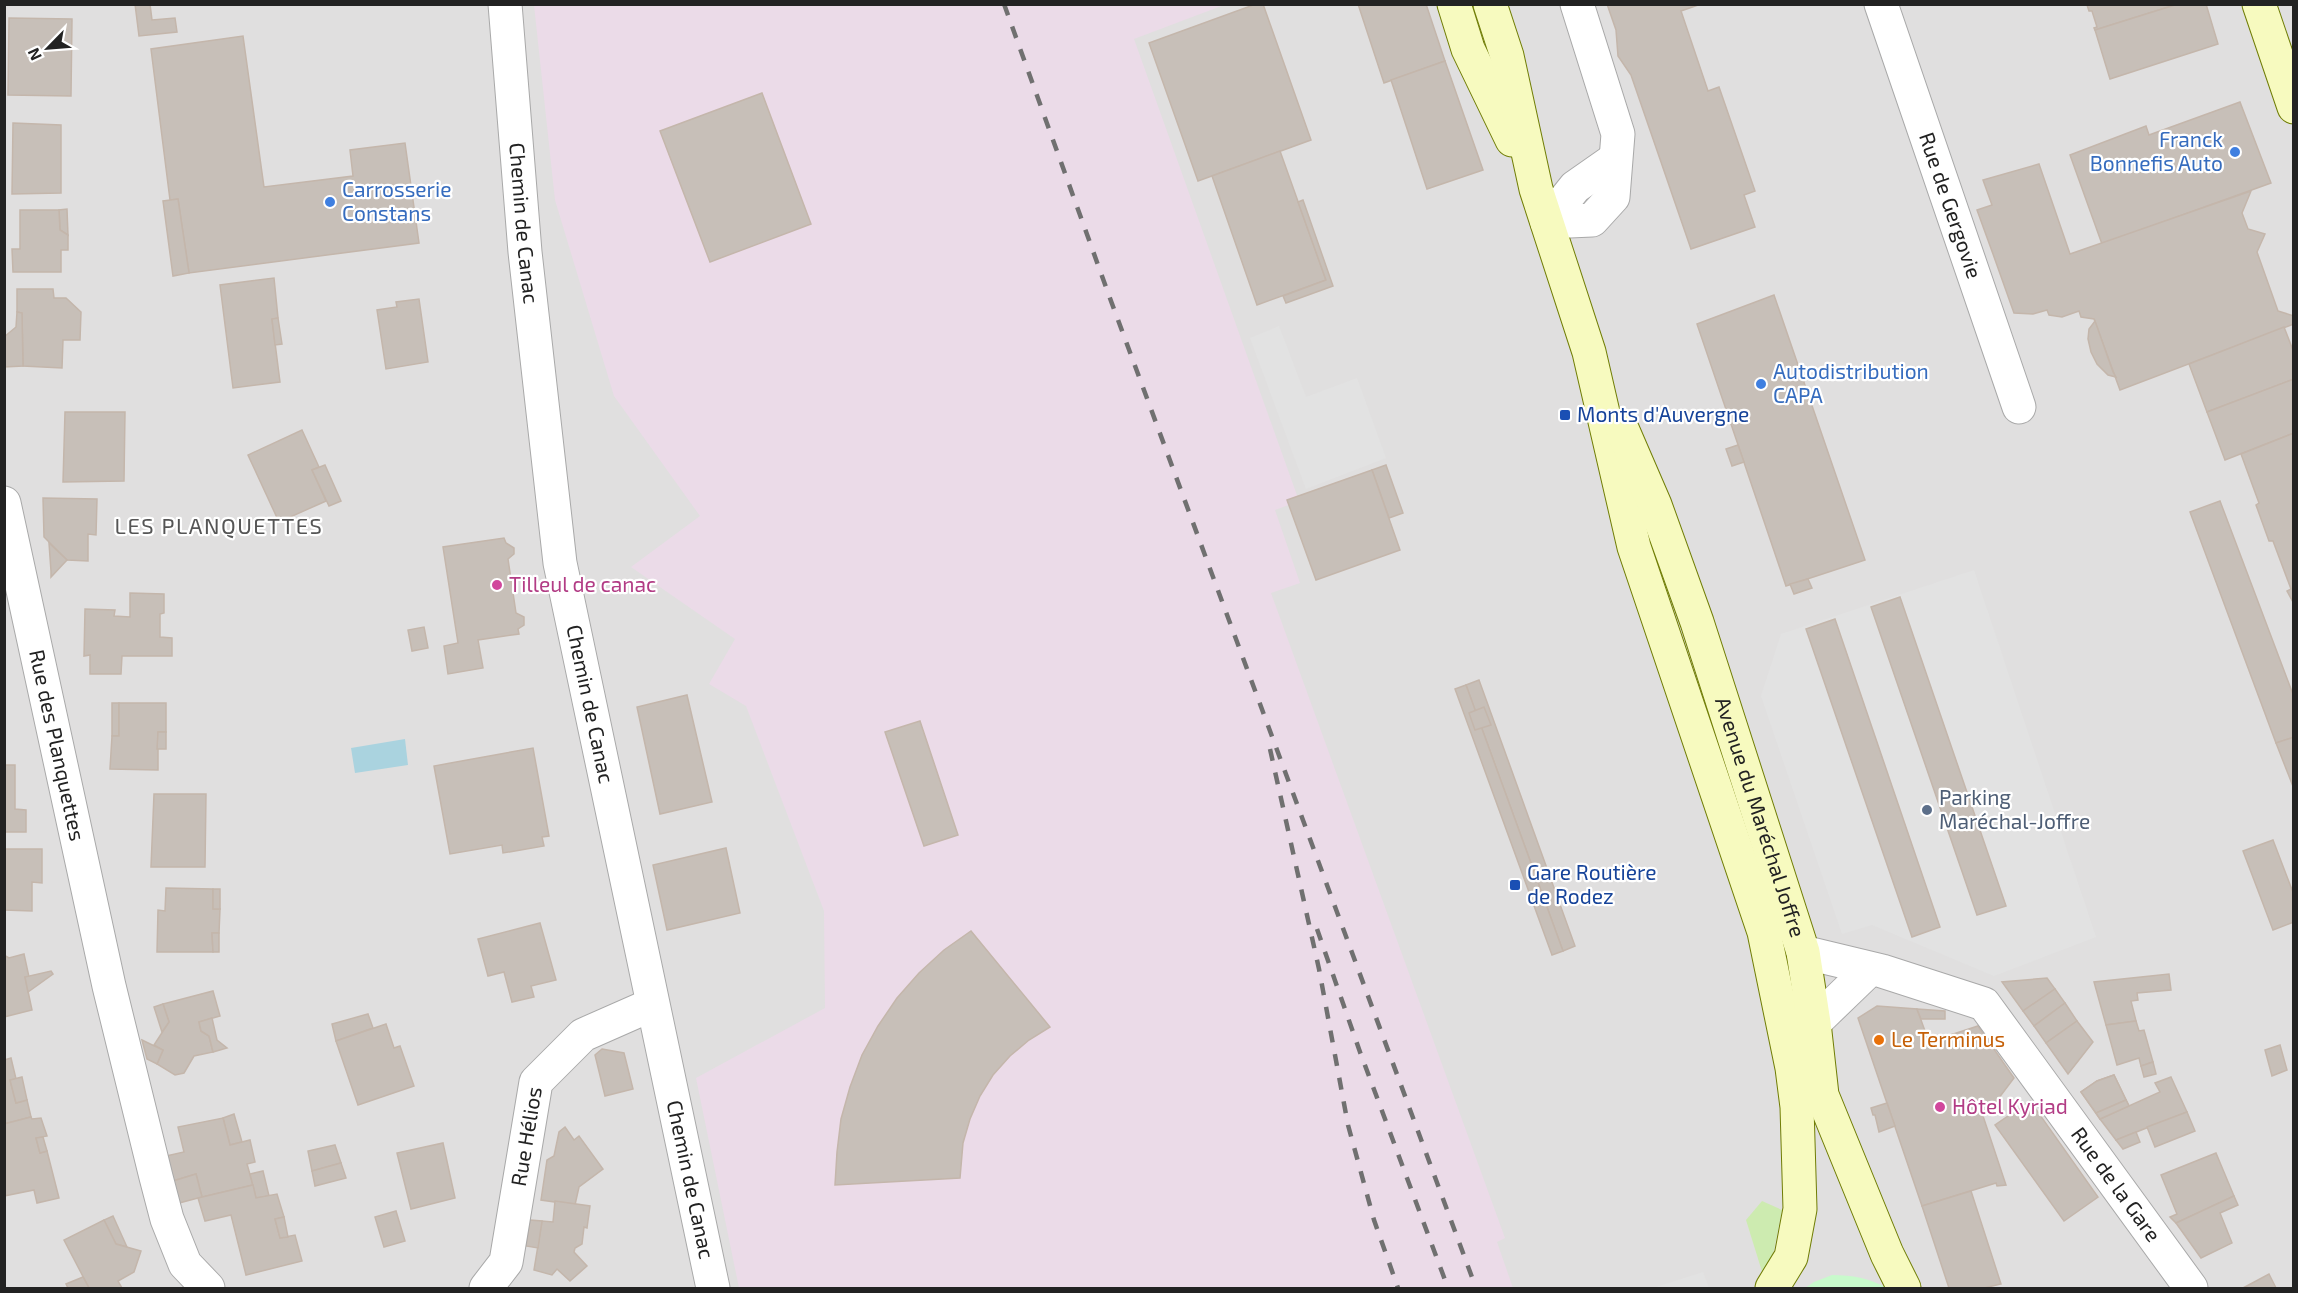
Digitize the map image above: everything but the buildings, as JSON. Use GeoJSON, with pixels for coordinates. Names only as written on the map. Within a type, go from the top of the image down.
{"type":"FeatureCollection","features":[{"type":"Feature","properties":{"kind":"main road","name":"Avenue du Maréchal Joffre"},"geometry":{"type":"LineString","coordinates":[[1454,4],[1467,49],[1536,189]]}},
{"type":"Feature","properties":{"kind":"main road","name":"Avenue du Maréchal Joffre"},"geometry":{"type":"LineString","coordinates":[[1490,4],[1507,56],[1536,189],[1589,352],[1634,547],[1764,932],[1797,1107],[1800,1209],[1791,1257],[1772,1288]]}},
{"type":"Feature","properties":{"kind":"main road"},"geometry":{"type":"LineString","coordinates":[[2259,4],[2294,107]]}},
{"type":"Feature","properties":{"kind":"main road","name":"Avenue du Maréchal Joffre"},"geometry":{"type":"LineString","coordinates":[[1589,352],[1655,505],[1697,622],[1803,952],[1822,1095],[1904,1288]]}},
{"type":"Feature","properties":{"kind":"street","name":"Chemin de Canac"},"geometry":{"type":"LineString","coordinates":[[505,4],[525,252],[560,563],[613,809],[651,1005],[713,1288]]}},
{"type":"Feature","properties":{"kind":"street"},"geometry":{"type":"LineString","coordinates":[[1547,222],[1592,220],[1613,197],[1618,134],[1577,4]]}},
{"type":"Feature","properties":{"kind":"street","name":"Rue de Gergovie"},"geometry":{"type":"LineString","coordinates":[[1881,4],[2019,407]]}},
{"type":"Feature","properties":{"kind":"street","name":"Rue des Planquettes"},"geometry":{"type":"LineString","coordinates":[[4,503],[109,986],[167,1219],[185,1264],[208,1288]]}},
{"type":"Feature","properties":{"kind":"street","name":"Rue de la Gare"},"geometry":{"type":"LineString","coordinates":[[1803,952],[1882,971],[1984,1004],[2191,1288]]}},
{"type":"Feature","properties":{"kind":"street"},"geometry":{"type":"LineString","coordinates":[[1814,1023],[1870,969]]}},
{"type":"Feature","properties":{"kind":"street","name":"Rue Hélios"},"geometry":{"type":"LineString","coordinates":[[486,1288],[506,1262],[536,1082],[583,1035],[651,1005]]}},
{"type":"Feature","properties":{"kind":"shaded area"},"geometry":{"type":"Polygon","coordinates":[[[5,5],[2293,5],[2293,1288],[5,1288],[5,5]]]}},
{"type":"Feature","properties":{"kind":"shaded area"},"geometry":{"type":"Polygon","coordinates":[[[534,5],[1224,5],[1134,39],[1299,501],[1275,510],[1300,583],[1271,593],[1505,1238],[1497,1242],[1513,1288],[739,1288],[696,1078],[825,1008],[824,911],[746,706],[709,684],[735,639],[631,567],[700,516],[614,396],[555,200],[534,5]]]}},
{"type":"Feature","properties":{"kind":"shaded area"},"geometry":{"type":"Polygon","coordinates":[[[1279,326],[1306,397],[1357,378],[1386,458],[1306,489],[1250,338],[1279,326]]]}},
{"type":"Feature","properties":{"kind":"shaded area","name":"Parking Maréchal-Joffre"},"geometry":{"type":"Polygon","coordinates":[[[1974,570],[2096,937],[1994,976],[1872,925],[1842,934],[1761,696],[1781,634],[1974,570]]]}},
{"type":"Feature","properties":{"kind":"shaded area"},"geometry":{"type":"Polygon","coordinates":[[[1703,1272],[1709,1288],[1653,1288],[1703,1272]]]}},
{"type":"Feature","properties":{"kind":"green space"},"geometry":{"type":"Polygon","coordinates":[[[1762,1201],[1782,1210],[1774,1250],[1764,1278],[1746,1220],[1762,1201]]]}},
{"type":"Feature","properties":{"kind":"green space"},"geometry":{"type":"Polygon","coordinates":[[[1832,1275],[1860,1278],[1887,1288],[1805,1288],[1832,1275]]]}},
{"type":"Feature","properties":{"kind":"water"},"geometry":{"type":"Polygon","coordinates":[[[405,739],[408,765],[355,773],[351,748],[405,739]]]}},
{"type":"Feature","properties":{"kind":"railway"},"geometry":{"type":"LineString","coordinates":[[1004,4],[1111,301],[1476,1288]]}},
{"type":"Feature","properties":{"kind":"railway"},"geometry":{"type":"LineString","coordinates":[[1270,749],[1319,969],[1348,1125],[1374,1220],[1398,1288]]}},
{"type":"Feature","properties":{"kind":"railway"},"geometry":{"type":"LineString","coordinates":[[1317,929],[1448,1288]]}},
{"type":"Feature","properties":{"kind":"place","name":"Franck Bonnefis Auto"},"geometry":{"type":"Point","coordinates":[2235,152]}},
{"type":"Feature","properties":{"kind":"place","name":"Carrosserie Constans"},"geometry":{"type":"Point","coordinates":[330,202]}},
{"type":"Feature","properties":{"kind":"place","name":"Autodistribution CAPA"},"geometry":{"type":"Point","coordinates":[1761,384]}},
{"type":"Feature","properties":{"kind":"place","name":"Monts d'Auvergne"},"geometry":{"type":"Point","coordinates":[1565,415]}},
{"type":"Feature","properties":{"kind":"place","name":"Tilleul de canac"},"geometry":{"type":"Point","coordinates":[497,585]}},
{"type":"Feature","properties":{"kind":"place","name":"Parking Maréchal-Joffre"},"geometry":{"type":"Point","coordinates":[1927,810]}},
{"type":"Feature","properties":{"kind":"place","name":"Gare Routière de Rodez"},"geometry":{"type":"Point","coordinates":[1515,885]}},
{"type":"Feature","properties":{"kind":"place","name":"Le Terminus"},"geometry":{"type":"Point","coordinates":[1879,1040]}},
{"type":"Feature","properties":{"kind":"place","name":"Hôtel Kyriad"},"geometry":{"type":"Point","coordinates":[1940,1107]}},
{"type":"Feature","properties":{"kind":"district","name":"LES PLANQUETTES"},"geometry":{"type":"Point","coordinates":[219,526]}}]}
